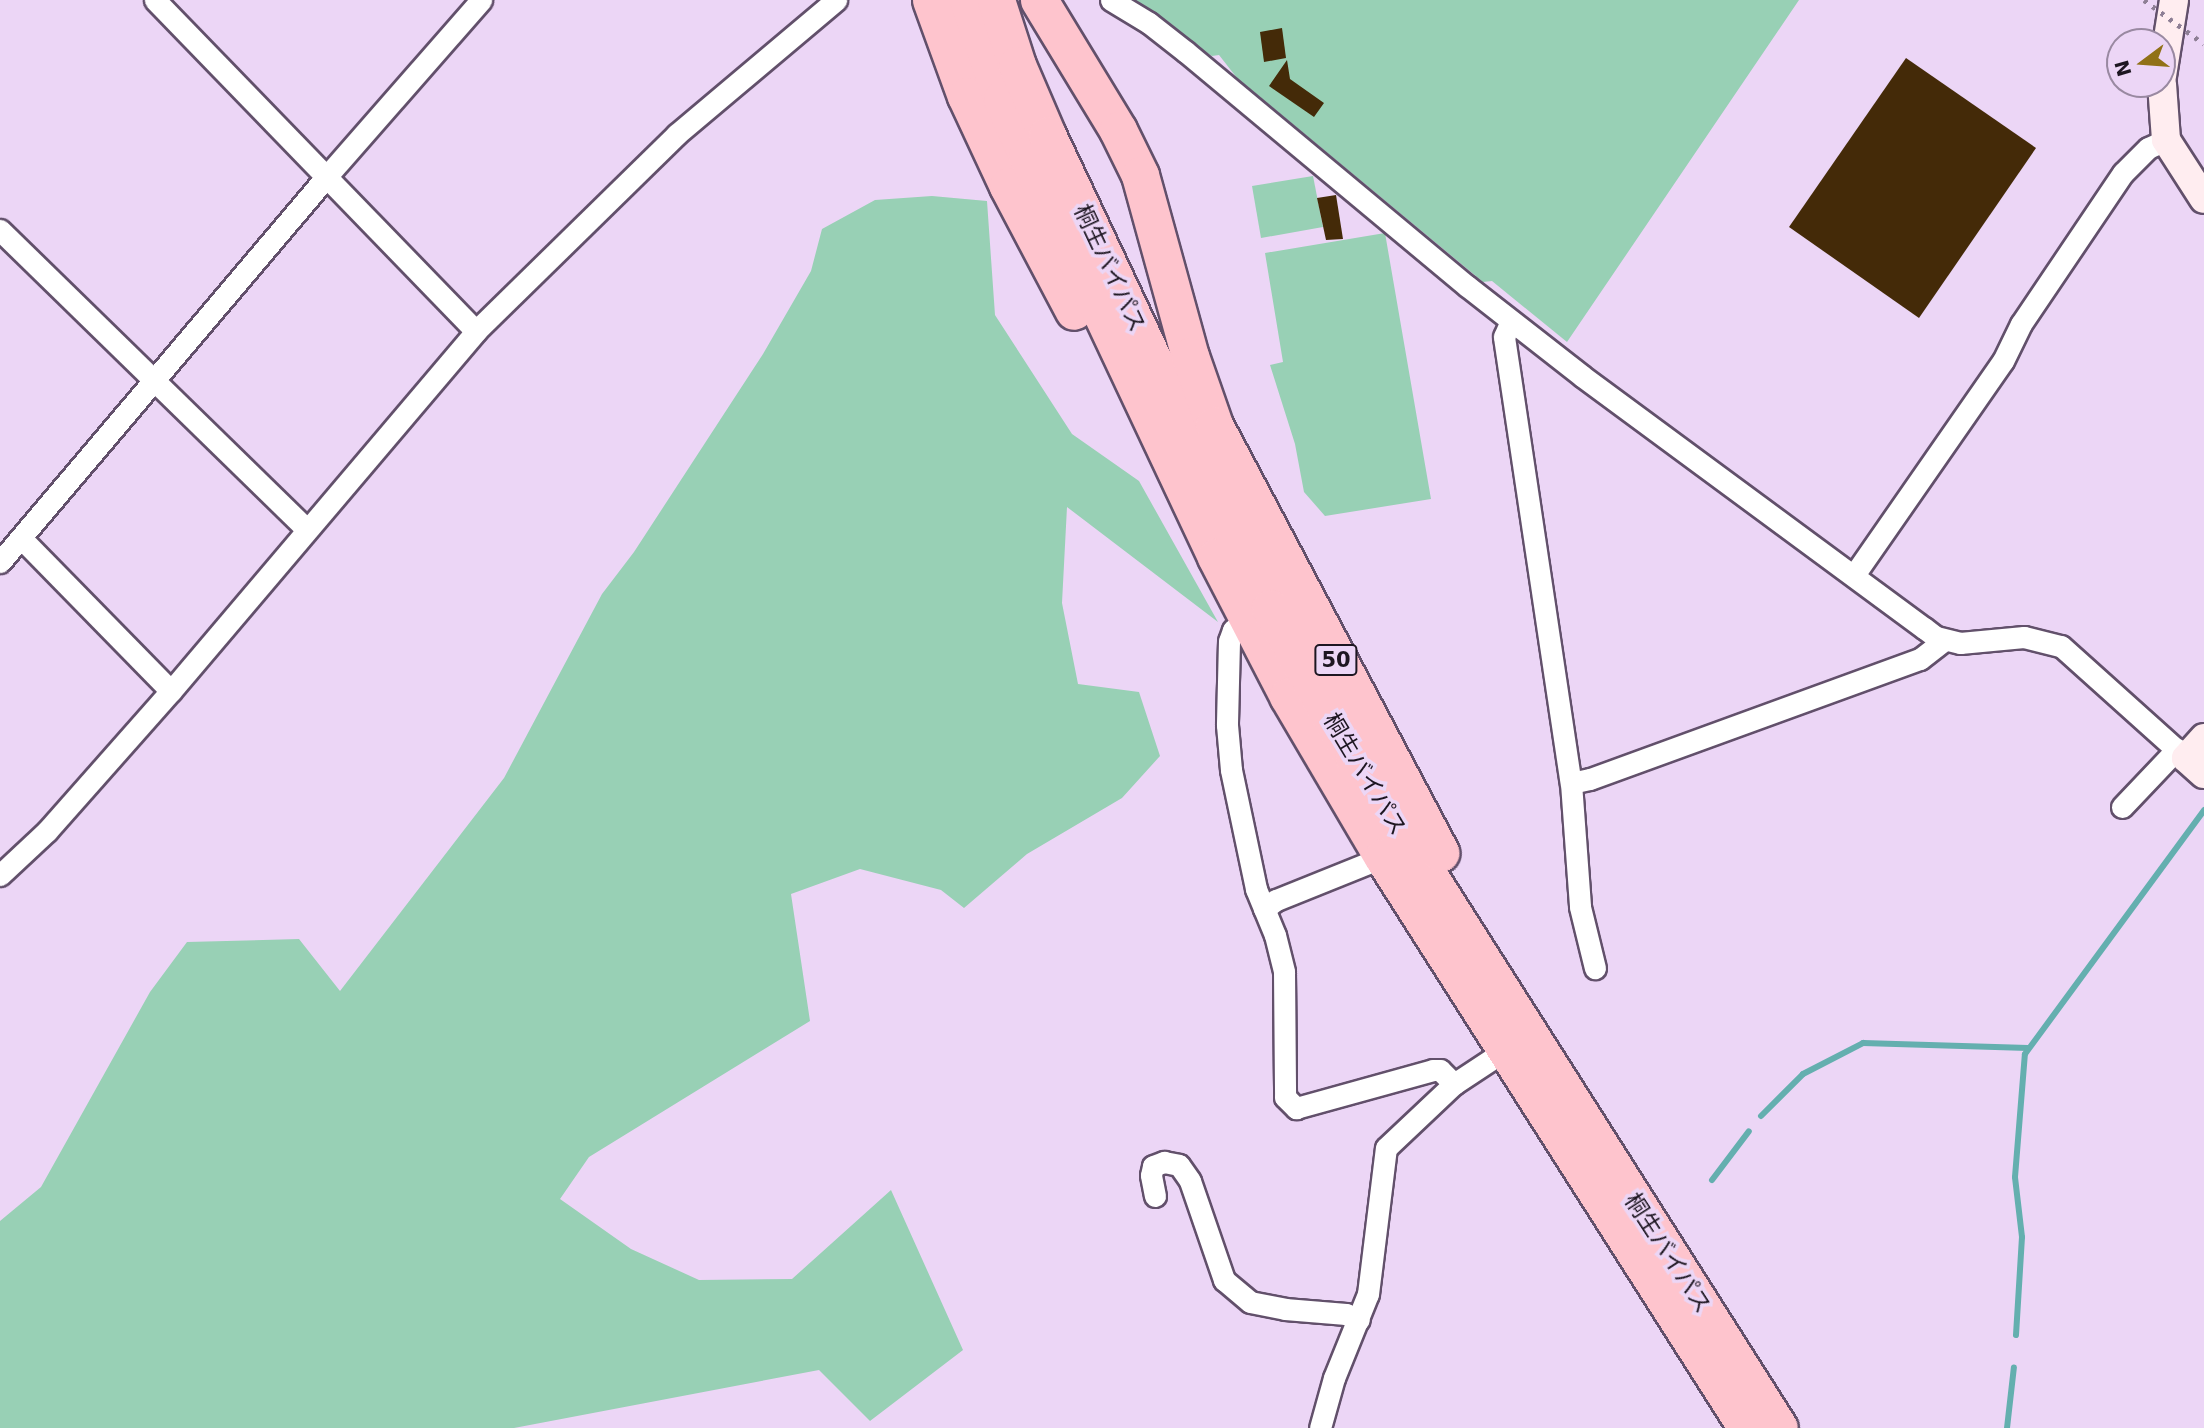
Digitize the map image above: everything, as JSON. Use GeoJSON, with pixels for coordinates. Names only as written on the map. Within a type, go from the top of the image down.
{"type":"FeatureCollection","features":[{"type":"Feature","properties":{"kind":"highway"},"geometry":{"type":"LineString","coordinates":[[931,0],[951,61],[1008,186],[1174,499],[1216,557]]}},
{"type":"Feature","properties":{"kind":"highway","name":"桐生バイパス"},"geometry":{"type":"LineString","coordinates":[[968,0],[1002,99],[1247,619],[1320,752],[1383,858],[1747,1428]]}},
{"type":"Feature","properties":{"kind":"highway","name":"桐生バイパス"},"geometry":{"type":"LineString","coordinates":[[996,0],[1017,65],[1047,135],[1270,608],[1354,758],[1779,1428]]}},
{"type":"Feature","properties":{"kind":"highway","name":"50"},"geometry":{"type":"LineString","coordinates":[[1039,0],[1118,130],[1140,174],[1202,396],[1235,468],[1437,846],[1563,1040],[1628,1148],[1681,1248],[1693,1292]]}},
{"type":"Feature","properties":{"kind":"street"},"geometry":{"type":"LineString","coordinates":[[155,0],[476,331]]}},
{"type":"Feature","properties":{"kind":"street"},"geometry":{"type":"LineString","coordinates":[[0,562],[327,176],[481,0]]}},
{"type":"Feature","properties":{"kind":"street"},"geometry":{"type":"LineString","coordinates":[[0,875],[47,831],[171,691],[476,331],[677,134],[836,0]]}},
{"type":"Feature","properties":{"kind":"street"},"geometry":{"type":"LineString","coordinates":[[1111,0],[1149,23],[1177,45],[1511,321],[1944,640],[1961,643],[2024,637],[2061,646],[2193,755],[2122,807]]}},
{"type":"Feature","properties":{"kind":"street"},"geometry":{"type":"LineString","coordinates":[[2170,28],[2174,0]]}},
{"type":"Feature","properties":{"kind":"street"},"geometry":{"type":"LineString","coordinates":[[2163,98],[2166,140],[2204,199]]}},
{"type":"Feature","properties":{"kind":"street"},"geometry":{"type":"LineString","coordinates":[[1854,575],[2003,361],[2021,324],[2123,173],[2148,148],[2166,140]]}},
{"type":"Feature","properties":{"kind":"street"},"geometry":{"type":"LineString","coordinates":[[0,230],[306,529]]}},
{"type":"Feature","properties":{"kind":"street"},"geometry":{"type":"LineString","coordinates":[[1511,321],[1504,337],[1571,783],[1580,907],[1595,968]]}},
{"type":"Feature","properties":{"kind":"street"},"geometry":{"type":"LineString","coordinates":[[21,538],[171,691]]}},
{"type":"Feature","properties":{"kind":"street"},"geometry":{"type":"LineString","coordinates":[[1247,619],[1233,630],[1228,641],[1227,725],[1231,770],[1256,889],[1275,935],[1284,972],[1285,1097],[1296,1108],[1433,1070],[1440,1070],[1454,1084]]}},
{"type":"Feature","properties":{"kind":"street"},"geometry":{"type":"LineString","coordinates":[[1571,783],[1590,779],[1920,659],[1944,640]]}},
{"type":"Feature","properties":{"kind":"street"},"geometry":{"type":"LineString","coordinates":[[1264,909],[1276,900],[1383,858]]}},
{"type":"Feature","properties":{"kind":"street"},"geometry":{"type":"LineString","coordinates":[[1320,1428],[1334,1378],[1368,1294],[1386,1148],[1454,1084],[1507,1049]]}},
{"type":"Feature","properties":{"kind":"street"},"geometry":{"type":"LineString","coordinates":[[1156,1196],[1151,1175],[1153,1166],[1164,1162],[1179,1165],[1190,1181],[1224,1280],[1250,1302],[1285,1309],[1346,1314],[1359,1320]]}},
{"type":"Feature","properties":{"kind":"green space"},"geometry":{"type":"Polygon","coordinates":[[[1135,0],[1799,0],[1567,342],[1492,281],[1483,282],[1237,78],[1219,55],[1212,56],[1201,49],[1170,23],[1135,0]]]}},
{"type":"Feature","properties":{"kind":"green space"},"geometry":{"type":"Polygon","coordinates":[[[1313,176],[1323,227],[1261,238],[1252,186],[1313,176]]]}},
{"type":"Feature","properties":{"kind":"green space"},"geometry":{"type":"Polygon","coordinates":[[[932,196],[987,201],[995,315],[1072,434],[1139,481],[1218,622],[1067,507],[1062,603],[1078,684],[1139,692],[1160,756],[1122,798],[1027,854],[964,908],[941,890],[860,869],[791,894],[810,1021],[589,1157],[560,1199],[631,1249],[699,1280],[792,1279],[891,1190],[963,1350],[870,1421],[819,1370],[514,1428],[0,1428],[0,1221],[41,1187],[150,992],[187,942],[299,939],[340,991],[504,778],[602,594],[634,552],[763,354],[811,271],[822,229],[875,200],[932,196]]]}},
{"type":"Feature","properties":{"kind":"green space"},"geometry":{"type":"Polygon","coordinates":[[[1385,233],[1431,499],[1325,516],[1304,492],[1295,444],[1270,365],[1283,362],[1265,253],[1385,233]]]}},
{"type":"Feature","properties":{"kind":"building"},"geometry":{"type":"Polygon","coordinates":[[[1282,28],[1286,58],[1264,62],[1260,32],[1282,28]]]}},
{"type":"Feature","properties":{"kind":"building"},"geometry":{"type":"Polygon","coordinates":[[[1906,58],[2036,148],[1919,318],[1789,227],[1906,58]]]}},
{"type":"Feature","properties":{"kind":"building"},"geometry":{"type":"Polygon","coordinates":[[[1287,60],[1290,79],[1324,103],[1314,117],[1269,86],[1287,60]]]}},
{"type":"Feature","properties":{"kind":"building"},"geometry":{"type":"Polygon","coordinates":[[[1336,195],[1343,239],[1326,240],[1317,198],[1336,195]]]}},
{"type":"Feature","properties":{"kind":"waterway"},"geometry":{"type":"LineString","coordinates":[[2016,1335],[2022,1237],[2015,1177],[2025,1054],[2204,810]]}},
{"type":"Feature","properties":{"kind":"waterway"},"geometry":{"type":"LineString","coordinates":[[1761,1116],[1803,1074],[1863,1043],[2028,1048]]}},
{"type":"Feature","properties":{"kind":"waterway"},"geometry":{"type":"LineString","coordinates":[[1712,1180],[1749,1131]]}},
{"type":"Feature","properties":{"kind":"waterway"},"geometry":{"type":"LineString","coordinates":[[2007,1428],[2014,1367]]}},
{"type":"Feature","properties":{"kind":"railway"},"geometry":{"type":"LineString","coordinates":[[2144,0],[2204,44]]}}]}
